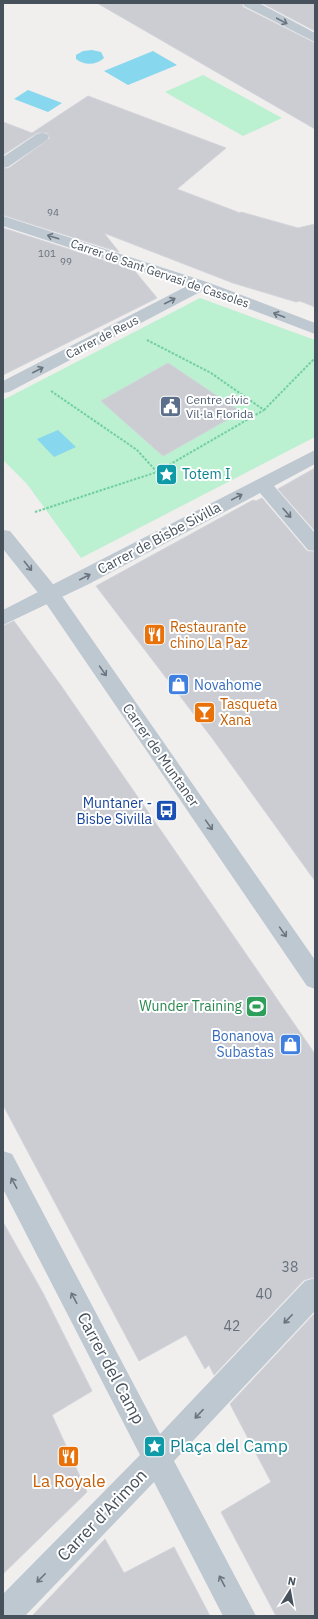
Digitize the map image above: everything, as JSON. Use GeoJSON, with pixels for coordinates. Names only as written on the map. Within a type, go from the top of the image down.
{"type":"FeatureCollection","features":[{"type":"Feature","properties":{"kind":"street"},"geometry":{"type":"LineString","coordinates":[[249,3],[315,38]]}},
{"type":"Feature","properties":{"kind":"street"},"geometry":{"type":"LineString","coordinates":[[3,164],[42,137]]}},
{"type":"Feature","properties":{"kind":"street","name":"Carrer de Sant Gervasi de Cassoles"},"geometry":{"type":"LineString","coordinates":[[3,221],[201,285],[315,329]]}},
{"type":"Feature","properties":{"kind":"street","name":"Carrer de Reus"},"geometry":{"type":"LineString","coordinates":[[3,388],[201,285]]}},
{"type":"Feature","properties":{"kind":"street","name":"Carrer de Bisbe Sivilla"},"geometry":{"type":"LineString","coordinates":[[3,618],[89,575],[315,456]]}},
{"type":"Feature","properties":{"kind":"street"},"geometry":{"type":"LineString","coordinates":[[262,484],[315,546]]}},
{"type":"Feature","properties":{"kind":"street","name":"Carrer de Muntaner"},"geometry":{"type":"LineString","coordinates":[[3,536],[50,594],[315,979]]}},
{"type":"Feature","properties":{"kind":"street","name":"Carrer del Camp"},"geometry":{"type":"LineString","coordinates":[[3,1163],[240,1616]]}},
{"type":"Feature","properties":{"kind":"street","name":"Carrer d'Arimon"},"geometry":{"type":"LineString","coordinates":[[3,1616],[158,1457],[315,1291]]}},
{"type":"Feature","properties":{"kind":"path"},"geometry":{"type":"LineString","coordinates":[[145,338],[211,373],[264,410]]}},
{"type":"Feature","properties":{"kind":"path"},"geometry":{"type":"LineString","coordinates":[[35,512],[157,472],[264,410],[315,358]]}},
{"type":"Feature","properties":{"kind":"path"},"geometry":{"type":"LineString","coordinates":[[54,385],[49,389],[137,450],[157,472]]}},
{"type":"Feature","properties":{"kind":"green space"},"geometry":{"type":"Polygon","coordinates":[[[203,75],[282,118],[243,136],[165,92],[203,75]]]}},
{"type":"Feature","properties":{"kind":"green space"},"geometry":{"type":"Polygon","coordinates":[[[200,298],[315,340],[315,437],[81,558],[27,484],[3,460],[3,400],[200,298]]]}},
{"type":"Feature","properties":{"kind":"water"},"geometry":{"type":"Polygon","coordinates":[[[92,50],[101,52],[104,58],[98,62],[90,64],[83,63],[76,59],[76,55],[83,51],[92,50]]]}},
{"type":"Feature","properties":{"kind":"water"},"geometry":{"type":"Polygon","coordinates":[[[153,51],[177,65],[128,85],[104,71],[153,51]]]}},
{"type":"Feature","properties":{"kind":"water"},"geometry":{"type":"Polygon","coordinates":[[[28,90],[62,103],[48,112],[14,99],[28,90]]]}},
{"type":"Feature","properties":{"kind":"water"},"geometry":{"type":"Polygon","coordinates":[[[58,430],[76,447],[54,457],[37,439],[58,430]]]}},
{"type":"Feature","properties":{"kind":"building"},"geometry":{"type":"Polygon","coordinates":[[[97,3],[242,3],[243,7],[315,43],[315,129],[97,3]]]}},
{"type":"Feature","properties":{"kind":"building"},"geometry":{"type":"Polygon","coordinates":[[[262,3],[315,3],[315,31],[262,3]]]}},
{"type":"Feature","properties":{"kind":"building"},"geometry":{"type":"Polygon","coordinates":[[[88,96],[226,148],[177,189],[240,213],[241,212],[298,228],[315,224],[315,307],[300,301],[296,302],[233,283],[104,233],[119,252],[3,215],[3,169],[9,168],[50,138],[47,133],[37,133],[3,155],[3,122],[32,133],[88,96]]]}},
{"type":"Feature","properties":{"kind":"building"},"geometry":{"type":"Polygon","coordinates":[[[3,228],[134,270],[157,298],[3,375],[3,228]]]}},
{"type":"Feature","properties":{"kind":"building","name":"Centre cívic Vil·la Florida"},"geometry":{"type":"Polygon","coordinates":[[[168,363],[241,412],[163,456],[101,401],[168,363]]]}},
{"type":"Feature","properties":{"kind":"building"},"geometry":{"type":"Polygon","coordinates":[[[315,468],[315,531],[278,489],[315,468]]]}},
{"type":"Feature","properties":{"kind":"building"},"geometry":{"type":"Polygon","coordinates":[[[262,498],[307,551],[315,552],[315,881],[212,738],[96,586],[253,500],[256,501],[262,498]]]}},
{"type":"Feature","properties":{"kind":"building"},"geometry":{"type":"Polygon","coordinates":[[[14,621],[62,687],[315,1054],[315,1277],[304,1280],[214,1375],[209,1365],[205,1369],[186,1335],[139,1361],[3,1105],[3,626],[14,621]]]}},
{"type":"Feature","properties":{"kind":"building"},"geometry":{"type":"Polygon","coordinates":[[[3,1222],[43,1293],[92,1391],[52,1415],[87,1492],[3,1574],[3,1222]]]}},
{"type":"Feature","properties":{"kind":"building"},"geometry":{"type":"Polygon","coordinates":[[[315,1313],[315,1616],[276,1616],[221,1512],[271,1482],[230,1404],[315,1313]]]}},
{"type":"Feature","properties":{"kind":"building"},"geometry":{"type":"Polygon","coordinates":[[[105,1539],[124,1573],[174,1547],[210,1616],[32,1616],[105,1539]]]}},
{"type":"Feature","properties":{"kind":"place","name":"Centre cívic Vil·la Florida"},"geometry":{"type":"Point","coordinates":[170,406]}},
{"type":"Feature","properties":{"kind":"place","name":"Totem I"},"geometry":{"type":"Point","coordinates":[166,474]}},
{"type":"Feature","properties":{"kind":"place","name":"Restaurante chino La Paz"},"geometry":{"type":"Point","coordinates":[154,635]}},
{"type":"Feature","properties":{"kind":"place","name":"Novahome"},"geometry":{"type":"Point","coordinates":[179,685]}},
{"type":"Feature","properties":{"kind":"place","name":"Tasqueta Xana"},"geometry":{"type":"Point","coordinates":[204,712]}},
{"type":"Feature","properties":{"kind":"place","name":"Muntaner - Bisbe Sivilla"},"geometry":{"type":"Point","coordinates":[167,811]}},
{"type":"Feature","properties":{"kind":"place","name":"Wunder Training"},"geometry":{"type":"Point","coordinates":[257,1006]}},
{"type":"Feature","properties":{"kind":"place","name":"Bonanova Subastas"},"geometry":{"type":"Point","coordinates":[290,1044]}},
{"type":"Feature","properties":{"kind":"place","name":"Plaça del Camp"},"geometry":{"type":"Point","coordinates":[155,1446]}},
{"type":"Feature","properties":{"kind":"place","name":"La Royale"},"geometry":{"type":"Point","coordinates":[69,1457]}}]}
